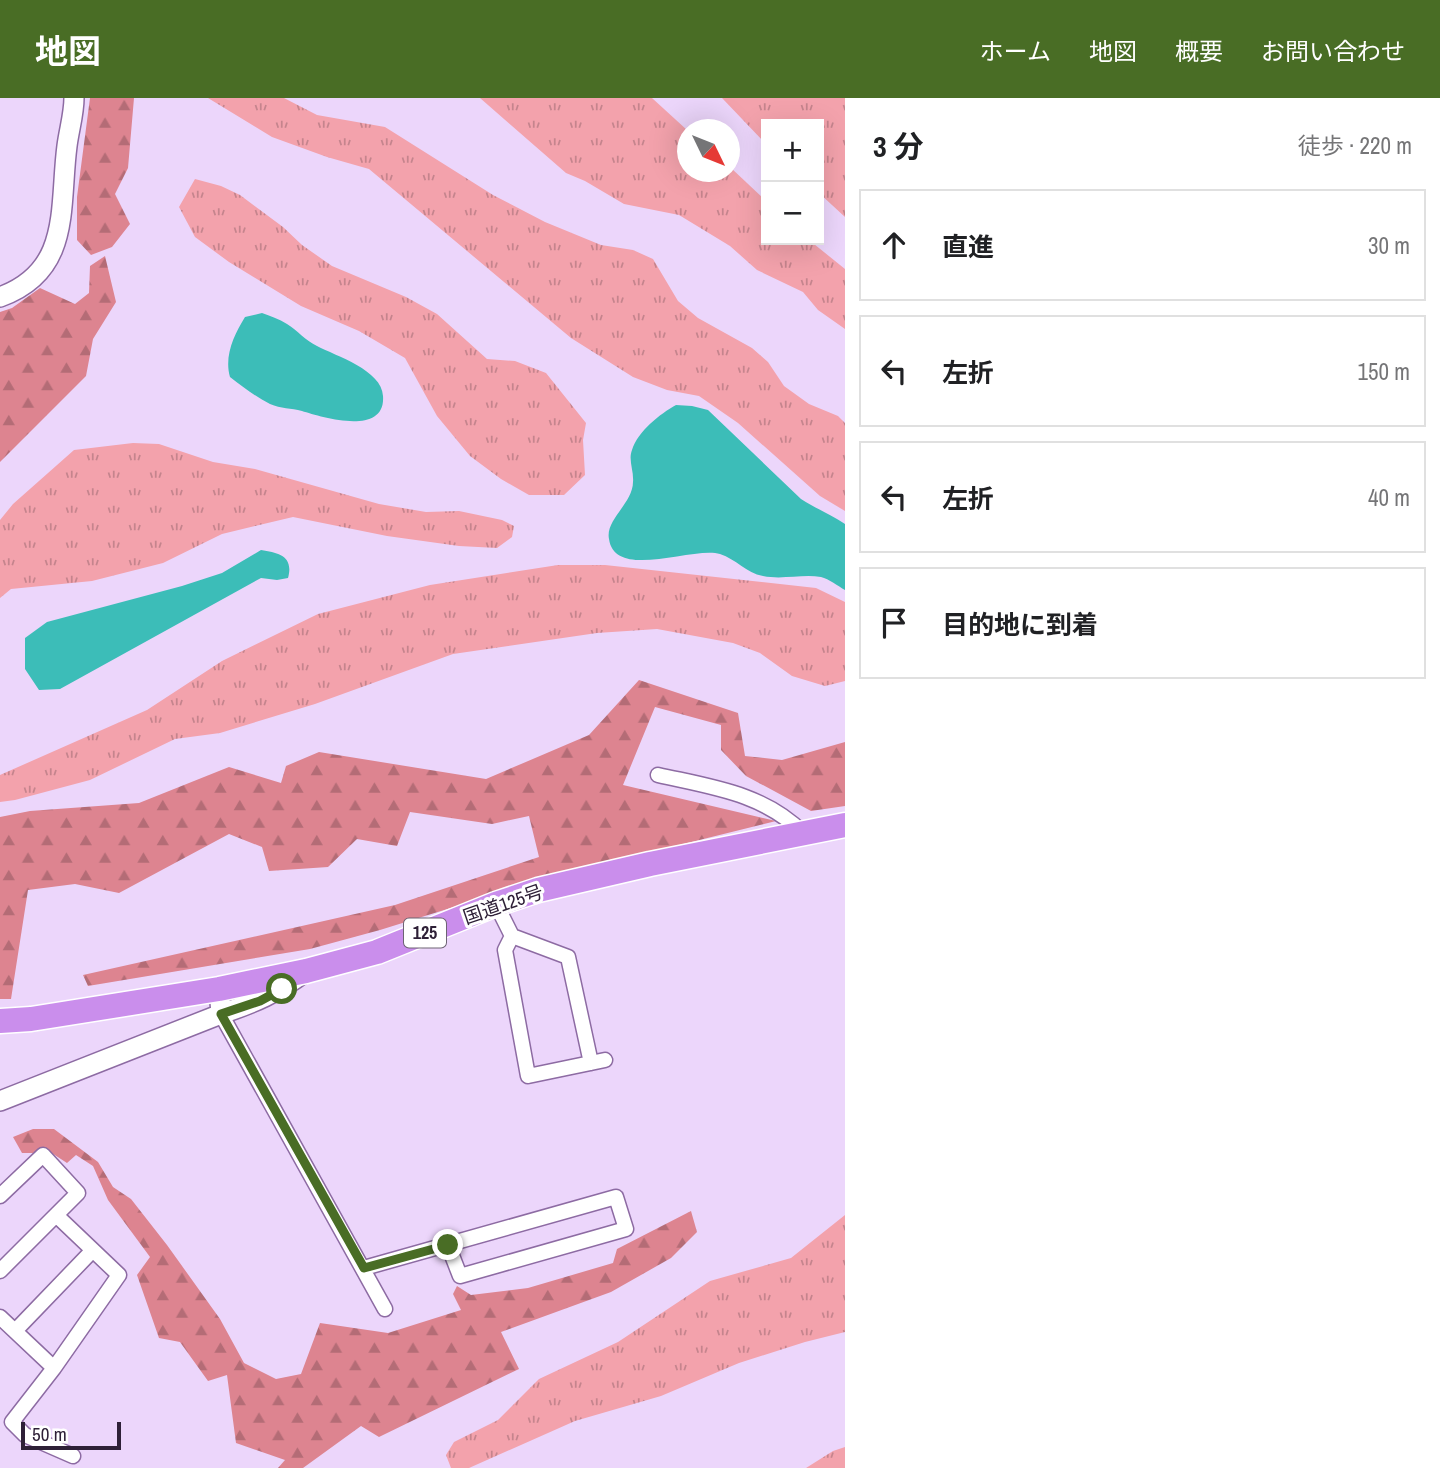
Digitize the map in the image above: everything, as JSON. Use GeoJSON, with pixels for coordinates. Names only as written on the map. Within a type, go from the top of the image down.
{"type":"FeatureCollection","features":[{"type":"Feature","properties":{"kind":"highway","name":"国道125号"},"geometry":{"type":"LineString","coordinates":[[0,1021],[220,1001],[306,971],[377,952],[496,904],[575,881],[845,825]]}},
{"type":"Feature","properties":{"kind":"street"},"geometry":{"type":"LineString","coordinates":[[0,297],[33,279],[53,255],[63,206],[74,98]]}},
{"type":"Feature","properties":{"kind":"street"},"geometry":{"type":"LineString","coordinates":[[658,775],[730,792],[764,804],[788,817],[803,833]]}},
{"type":"Feature","properties":{"kind":"street"},"geometry":{"type":"LineString","coordinates":[[496,904],[512,936],[568,957],[591,1063]]}},
{"type":"Feature","properties":{"kind":"street"},"geometry":{"type":"LineString","coordinates":[[512,936],[505,950],[528,1076],[606,1059]]}},
{"type":"Feature","properties":{"kind":"street"},"geometry":{"type":"LineString","coordinates":[[0,1101],[220,1001],[385,1309]]}},
{"type":"Feature","properties":{"kind":"street"},"geometry":{"type":"LineString","coordinates":[[0,1196],[43,1155],[78,1193],[0,1271]]}},
{"type":"Feature","properties":{"kind":"street"},"geometry":{"type":"LineString","coordinates":[[364,1268],[616,1198],[626,1229],[460,1276],[448,1245]]}},
{"type":"Feature","properties":{"kind":"street"},"geometry":{"type":"LineString","coordinates":[[56,1215],[119,1275],[54,1368],[12,1422],[25,1435],[73,1456]]}},
{"type":"Feature","properties":{"kind":"street"},"geometry":{"type":"LineString","coordinates":[[15,1331],[92,1251]]}},
{"type":"Feature","properties":{"kind":"street"},"geometry":{"type":"LineString","coordinates":[[0,1317],[54,1368]]}},
{"type":"Feature","properties":{"kind":"green space"},"geometry":{"type":"Polygon","coordinates":[[[90,98],[134,98],[128,168],[115,194],[130,224],[112,247],[91,255],[77,240],[77,197],[90,98]]]}},
{"type":"Feature","properties":{"kind":"green space"},"geometry":{"type":"Polygon","coordinates":[[[208,98],[284,98],[317,115],[385,127],[493,195],[545,222],[601,245],[633,250],[653,259],[678,301],[698,318],[752,348],[768,362],[784,386],[809,404],[838,416],[845,423],[845,511],[820,496],[738,423],[699,396],[667,390],[633,377],[571,338],[369,169],[272,137],[208,98]]]}},
{"type":"Feature","properties":{"kind":"green space"},"geometry":{"type":"Polygon","coordinates":[[[480,98],[652,98],[677,121],[677,182],[740,182],[740,176],[761,196],[761,245],[815,245],[845,269],[845,329],[818,310],[803,292],[757,270],[730,246],[679,215],[624,204],[566,173],[480,98]]]}},
{"type":"Feature","properties":{"kind":"green space"},"geometry":{"type":"Polygon","coordinates":[[[722,98],[845,98],[845,217],[824,198],[824,119],[761,119],[761,139],[722,98]]]}},
{"type":"Feature","properties":{"kind":"green space"},"geometry":{"type":"Polygon","coordinates":[[[195,179],[221,186],[240,195],[332,266],[406,297],[437,314],[487,359],[515,361],[546,373],[586,423],[583,440],[585,475],[564,495],[529,495],[470,456],[437,416],[405,358],[359,331],[301,306],[229,262],[195,237],[179,207],[195,179]]]}},
{"type":"Feature","properties":{"kind":"green space"},"geometry":{"type":"Polygon","coordinates":[[[105,256],[116,302],[93,339],[86,376],[0,462],[0,312],[12,308],[40,288],[75,304],[89,293],[90,266],[105,256]]]}},
{"type":"Feature","properties":{"kind":"green space"},"geometry":{"type":"Polygon","coordinates":[[[133,443],[159,444],[213,462],[255,469],[379,504],[426,512],[459,511],[502,520],[514,526],[512,537],[497,548],[459,546],[387,536],[293,517],[222,534],[163,563],[92,581],[11,589],[0,598],[0,520],[13,504],[74,450],[133,443]]]}},
{"type":"Feature","properties":{"kind":"green space"},"geometry":{"type":"Polygon","coordinates":[[[558,565],[605,565],[816,588],[845,602],[845,681],[825,686],[792,676],[760,653],[733,643],[657,629],[597,633],[453,654],[315,704],[220,733],[175,739],[90,780],[0,802],[0,775],[147,710],[222,661],[318,614],[430,585],[558,565]]]}},
{"type":"Feature","properties":{"kind":"green space"},"geometry":{"type":"Polygon","coordinates":[[[639,680],[738,713],[745,756],[782,760],[845,742],[845,806],[811,811],[746,776],[721,750],[721,725],[655,707],[623,785],[776,821],[550,877],[310,949],[88,986],[83,975],[395,905],[539,857],[529,816],[492,824],[410,812],[397,846],[357,839],[328,867],[269,871],[262,847],[229,834],[119,893],[75,884],[28,890],[11,999],[0,999],[0,817],[30,811],[139,803],[229,767],[281,783],[286,766],[319,752],[486,779],[589,735],[639,680]]]}},
{"type":"Feature","properties":{"kind":"green space"},"geometry":{"type":"Polygon","coordinates":[[[33,1129],[54,1129],[98,1162],[113,1187],[131,1199],[167,1245],[220,1319],[244,1363],[276,1379],[301,1374],[320,1323],[388,1333],[461,1310],[453,1294],[457,1286],[471,1295],[528,1288],[613,1263],[617,1249],[691,1211],[697,1232],[671,1258],[611,1292],[501,1332],[519,1369],[379,1437],[361,1426],[303,1468],[278,1468],[285,1460],[236,1443],[227,1375],[208,1381],[180,1342],[159,1338],[137,1275],[150,1257],[108,1200],[93,1166],[76,1155],[67,1163],[44,1148],[33,1153],[22,1153],[13,1137],[33,1129]]]}},
{"type":"Feature","properties":{"kind":"green space"},"geometry":{"type":"Polygon","coordinates":[[[845,1215],[845,1332],[739,1363],[661,1396],[575,1421],[469,1468],[451,1468],[446,1455],[454,1442],[498,1420],[539,1379],[618,1342],[710,1281],[791,1258],[845,1215]]]}},
{"type":"Feature","properties":{"kind":"green space"},"geometry":{"type":"Polygon","coordinates":[[[845,1447],[845,1468],[806,1468],[833,1451],[845,1447]]]}},
{"type":"Feature","properties":{"kind":"shaded area"},"geometry":{"type":"Polygon","coordinates":[[[262,313],[284,322],[313,344],[367,371],[381,387],[381,409],[364,420],[337,420],[270,404],[230,377],[229,354],[237,331],[245,317],[262,313]]]}},
{"type":"Feature","properties":{"kind":"shaded area"},"geometry":{"type":"Polygon","coordinates":[[[676,405],[708,410],[801,499],[845,524],[845,590],[821,577],[770,577],[757,574],[720,554],[640,560],[625,558],[614,551],[609,532],[632,490],[632,450],[644,430],[676,405]]]}},
{"type":"Feature","properties":{"kind":"shaded area"},"geometry":{"type":"Polygon","coordinates":[[[261,550],[279,554],[287,560],[288,578],[261,578],[60,689],[39,690],[25,669],[25,638],[47,622],[222,573],[261,550]]]}},
{"type":"Feature","properties":{"kind":"route"},"geometry":{"type":"LineString","coordinates":[[282,989],[260,1001],[221,1014],[364,1268],[448,1245]]}}]}
